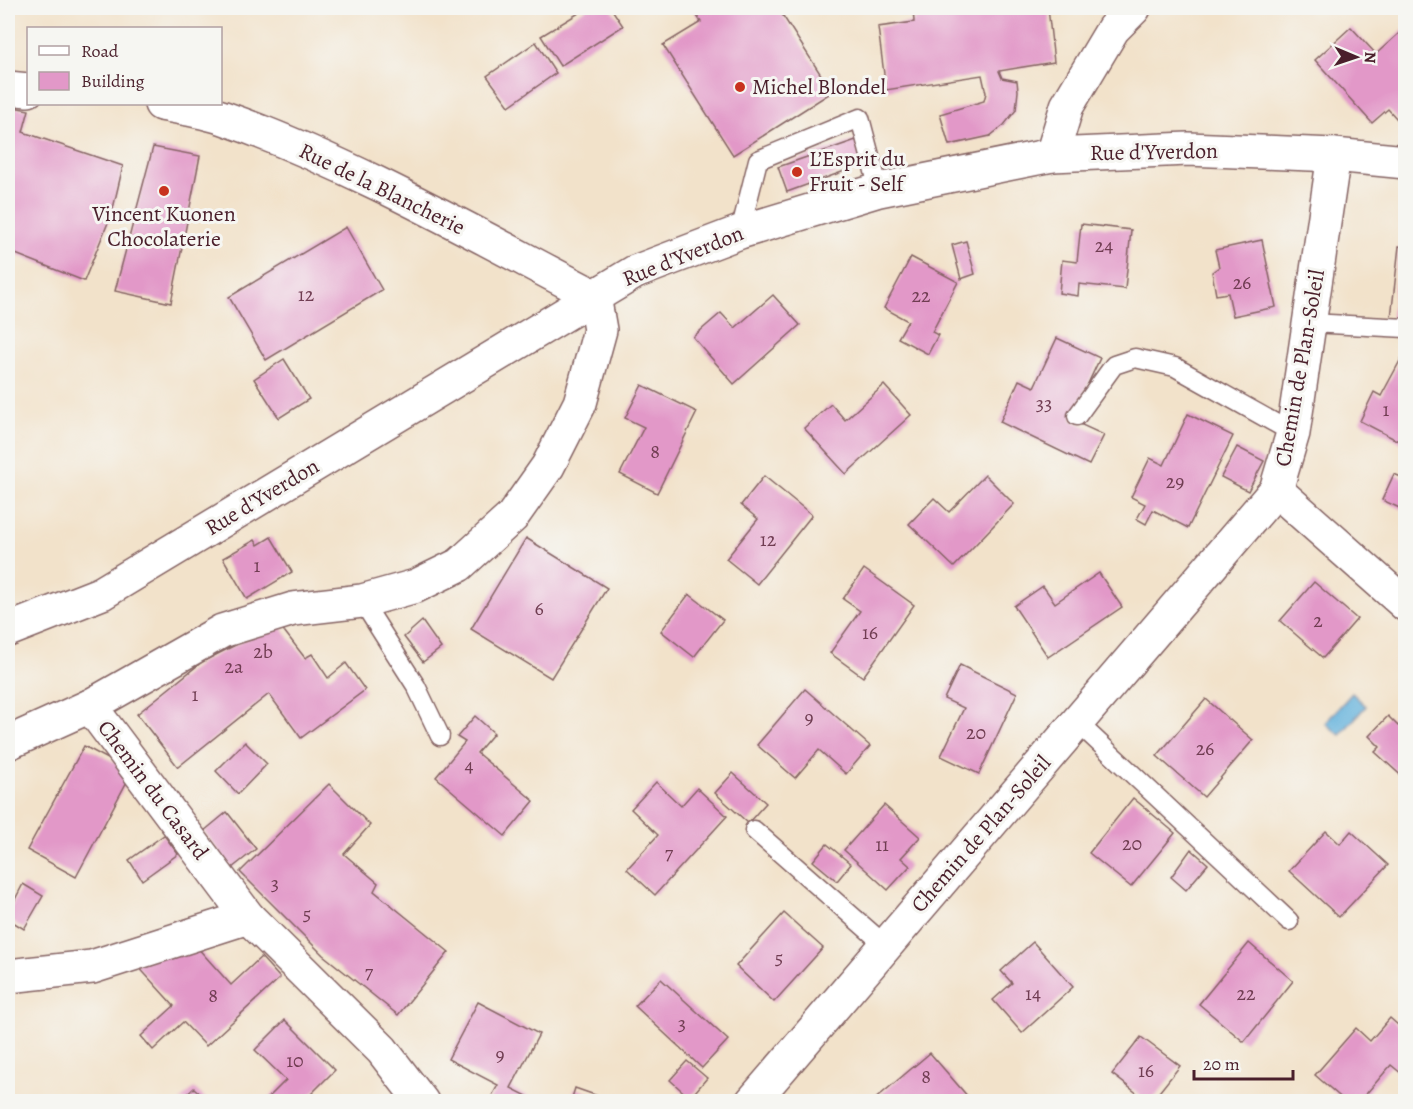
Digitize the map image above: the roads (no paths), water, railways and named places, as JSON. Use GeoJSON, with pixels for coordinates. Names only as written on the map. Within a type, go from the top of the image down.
{"type":"FeatureCollection","features":[{"type":"Feature","properties":{"kind":"street"},"geometry":{"type":"LineString","coordinates":[[1052,155],[1067,106],[1113,29],[1134,8]]}},
{"type":"Feature","properties":{"kind":"street"},"geometry":{"type":"LineString","coordinates":[[8,88],[27,90]]}},
{"type":"Feature","properties":{"kind":"street","name":"Rue de la Blancherie"},"geometry":{"type":"LineString","coordinates":[[166,105],[222,117],[327,160],[424,207],[594,296]]}},
{"type":"Feature","properties":{"kind":"street","name":"Rue d'Yverdon"},"geometry":{"type":"LineString","coordinates":[[8,630],[102,593],[635,272],[740,232],[879,190],[1052,155],[1188,148],[1334,155],[1406,162]]}},
{"type":"Feature","properties":{"kind":"street","name":"Chemin de Plan-Soleil"},"geometry":{"type":"LineString","coordinates":[[752,1101],[1276,490],[1293,433],[1334,155]]}},
{"type":"Feature","properties":{"kind":"street"},"geometry":{"type":"LineString","coordinates":[[90,706],[222,631],[293,609],[362,601],[416,586],[459,565],[512,517],[548,466],[580,403],[600,330],[594,296]]}},
{"type":"Feature","properties":{"kind":"street"},"geometry":{"type":"LineString","coordinates":[[1276,490],[1406,605]]}},
{"type":"Feature","properties":{"kind":"street","name":"Chemin du Casard"},"geometry":{"type":"LineString","coordinates":[[8,743],[90,706],[248,917],[382,1050],[422,1101]]}},
{"type":"Feature","properties":{"kind":"street"},"geometry":{"type":"LineString","coordinates":[[8,976],[92,968],[248,917]]}},
{"type":"Feature","properties":{"kind":"lane"},"geometry":{"type":"LineString","coordinates":[[740,232],[758,160],[860,118],[879,190]]}},
{"type":"Feature","properties":{"kind":"lane"},"geometry":{"type":"LineString","coordinates":[[1310,323],[1406,328]]}},
{"type":"Feature","properties":{"kind":"lane"},"geometry":{"type":"LineString","coordinates":[[1077,416],[1114,365],[1136,358],[1175,367],[1293,433]]}},
{"type":"Feature","properties":{"kind":"lane"},"geometry":{"type":"LineString","coordinates":[[362,601],[416,686],[440,736]]}},
{"type":"Feature","properties":{"kind":"lane"},"geometry":{"type":"LineString","coordinates":[[1078,723],[1289,921]]}},
{"type":"Feature","properties":{"kind":"lane"},"geometry":{"type":"LineString","coordinates":[[754,830],[885,945]]}},
{"type":"Feature","properties":{"kind":"water"},"geometry":{"type":"Polygon","coordinates":[[[1352,693],[1366,706],[1340,735],[1325,723],[1352,693]]]}},
{"type":"Feature","properties":{"kind":"place","name":"Michel Blondel"},"geometry":{"type":"Point","coordinates":[740,87]}},
{"type":"Feature","properties":{"kind":"place","name":"L’Esprit du Fruit - Self"},"geometry":{"type":"Point","coordinates":[797,172]}},
{"type":"Feature","properties":{"kind":"place","name":"Vincent Kuonen Chocolaterie"},"geometry":{"type":"Point","coordinates":[164,191]}}]}
